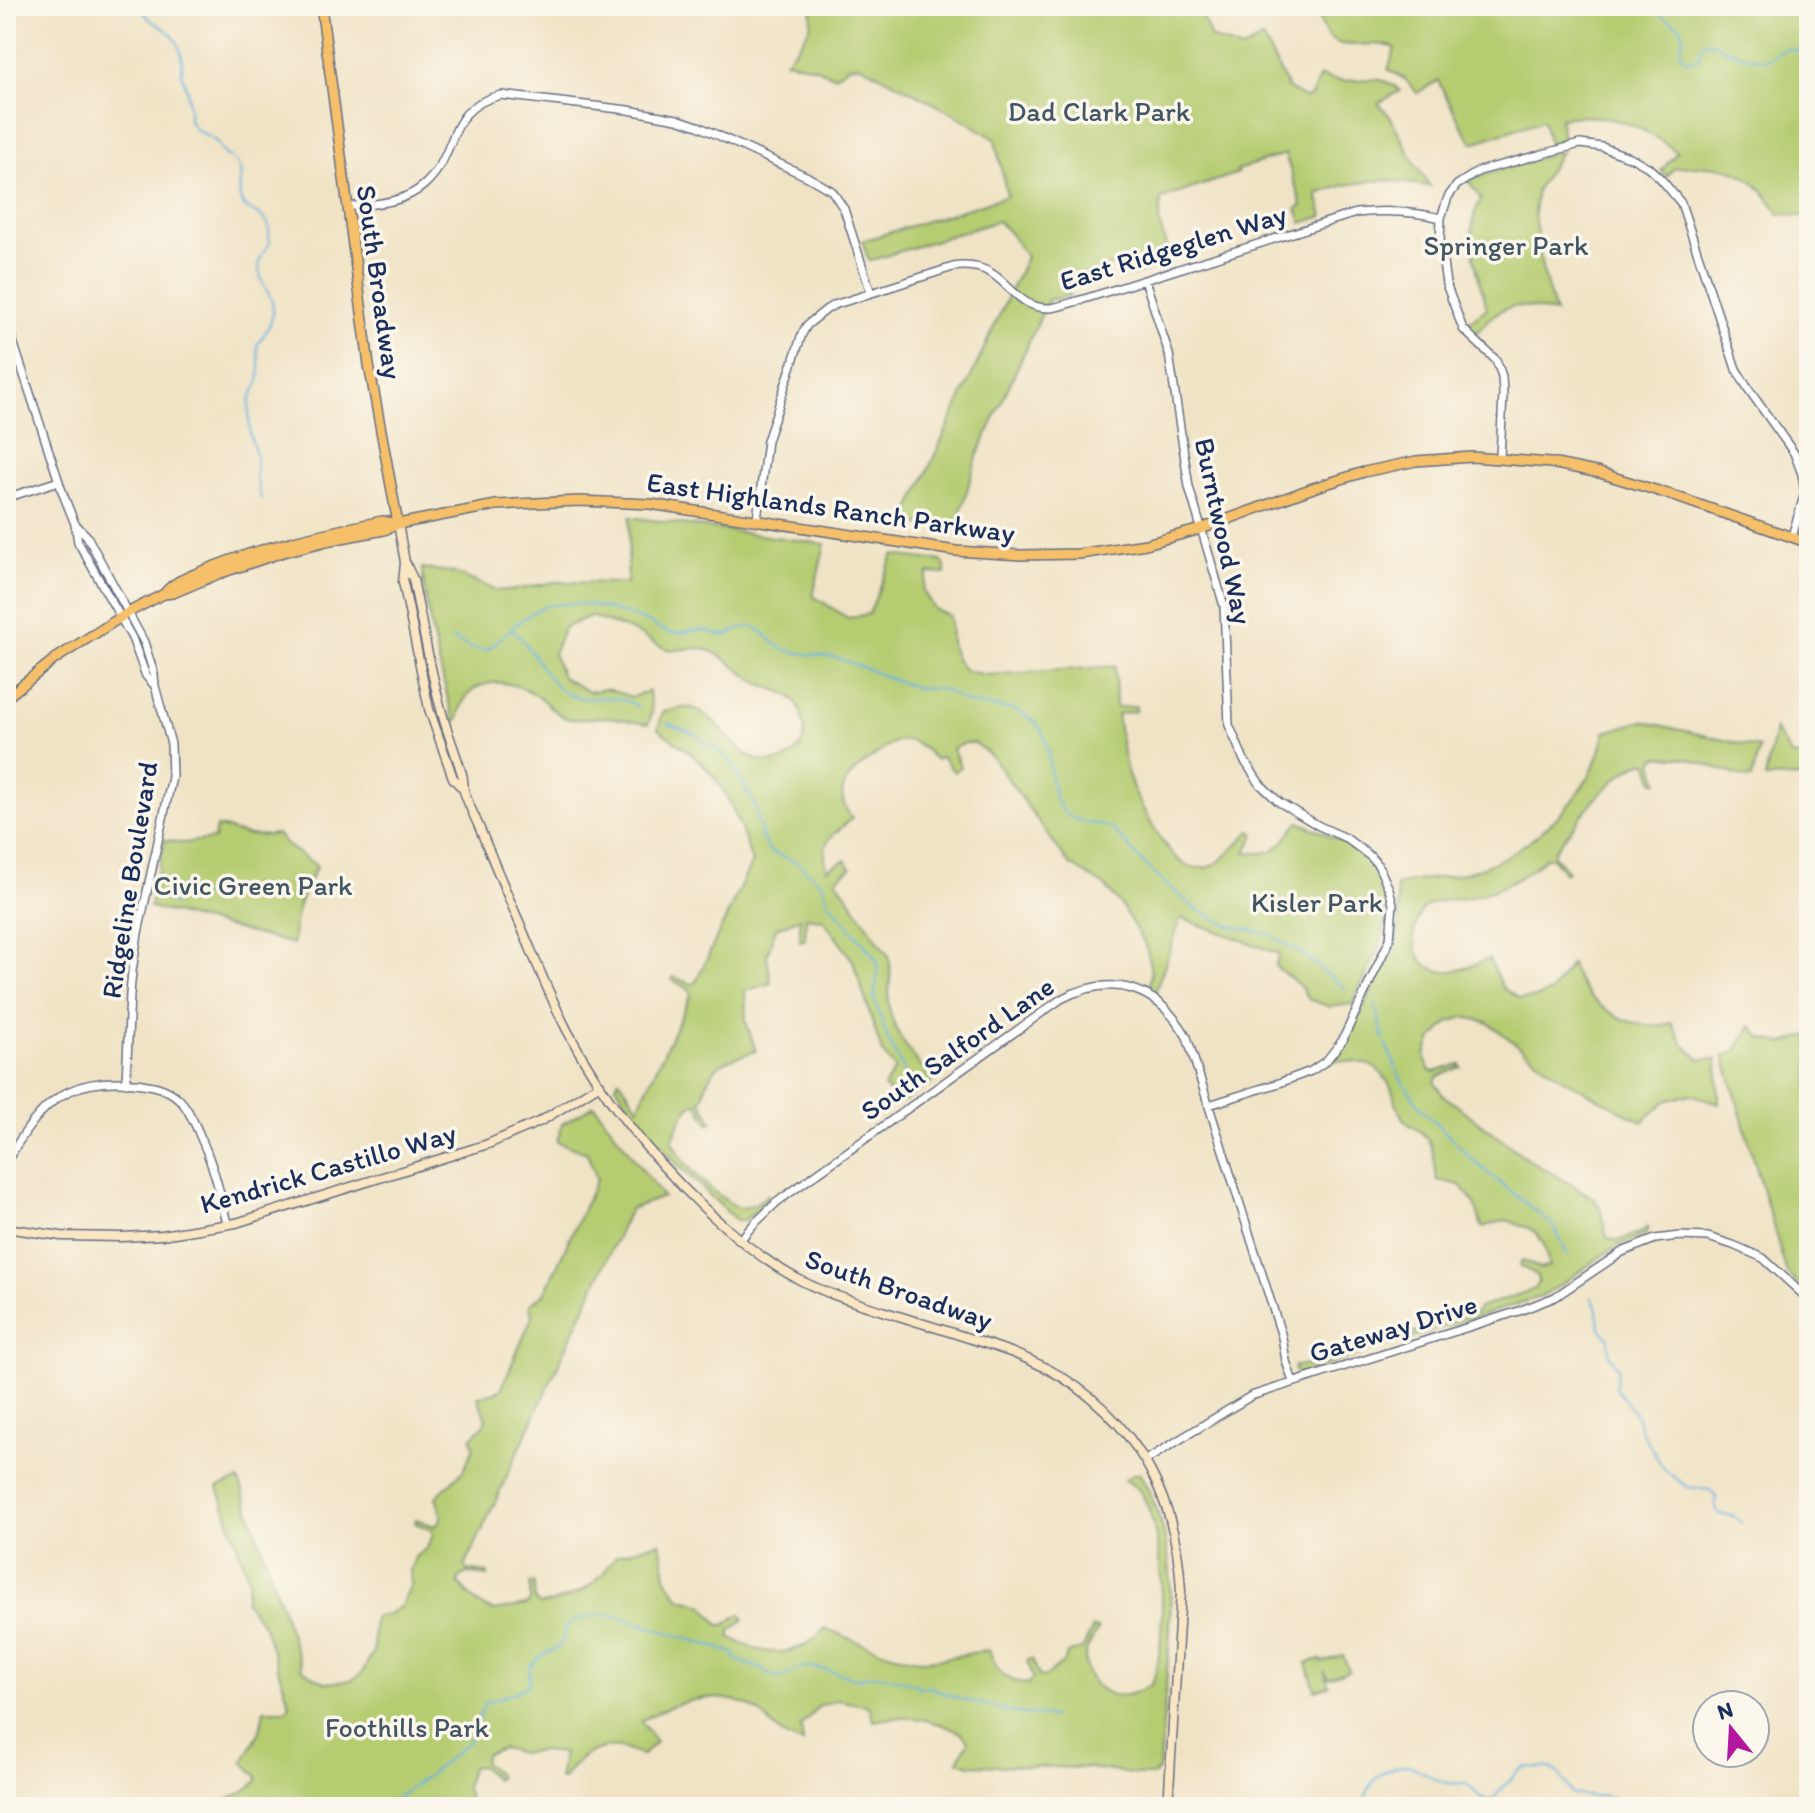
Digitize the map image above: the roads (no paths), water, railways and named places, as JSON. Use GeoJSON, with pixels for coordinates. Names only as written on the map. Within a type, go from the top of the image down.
{"type":"FeatureCollection","features":[{"type":"Feature","properties":{"kind":"main road","name":"South Broadway"},"geometry":{"type":"LineString","coordinates":[[321,6],[369,365],[405,562],[403,582],[429,709],[453,778],[464,791],[553,1000],[577,1048],[648,1150],[740,1240],[778,1268],[821,1290],[997,1347],[1049,1369],[1099,1404],[1146,1460],[1166,1505],[1180,1563],[1168,1807]]}},
{"type":"Feature","properties":{"kind":"main road","name":"East Highlands Ranch Parkway"},"geometry":{"type":"LineString","coordinates":[[6,698],[54,660],[125,614],[164,594],[283,552],[384,530],[398,524],[496,505],[579,501],[650,504],[956,551],[1021,555],[1079,554],[1132,546],[1201,529],[1364,472],[1430,460],[1472,457],[1551,463],[1600,473],[1809,543]]}},
{"type":"Feature","properties":{"kind":"main road","name":"Kendrick Castillo Way"},"geometry":{"type":"LineString","coordinates":[[6,1228],[94,1238],[162,1235],[227,1224],[275,1212],[488,1144],[541,1121],[600,1084]]}},
{"type":"Feature","properties":{"kind":"street"},"geometry":{"type":"LineString","coordinates":[[347,207],[393,202],[423,187],[442,166],[461,118],[484,99],[501,95],[628,110],[698,126],[832,191],[844,209],[871,293]]}},
{"type":"Feature","properties":{"kind":"street"},"geometry":{"type":"LineString","coordinates":[[1500,458],[1502,376],[1496,360],[1463,329],[1450,297],[1441,256],[1441,218],[1448,197],[1457,185],[1479,171],[1580,144],[1602,147],[1648,167],[1681,203],[1736,369],[1794,453],[1802,474],[1805,493],[1792,536]]}},
{"type":"Feature","properties":{"kind":"street","name":"East Ridgeglen Way"},"geometry":{"type":"LineString","coordinates":[[757,519],[767,441],[802,334],[807,325],[827,309],[953,267],[968,265],[990,272],[1018,298],[1050,308],[1356,213],[1416,212],[1441,218]]}},
{"type":"Feature","properties":{"kind":"street","name":"Burntwood Way"},"geometry":{"type":"LineString","coordinates":[[1145,280],[1169,354],[1189,487],[1224,606],[1229,725],[1244,760],[1260,784],[1279,802],[1346,838],[1371,857],[1378,865],[1393,904],[1390,939],[1342,1041],[1326,1061],[1311,1071],[1209,1105]]}},
{"type":"Feature","properties":{"kind":"street","name":"Ridgeline Boulevard"},"geometry":{"type":"LineString","coordinates":[[6,320],[75,524],[78,542],[125,614],[146,676],[155,686],[171,744],[172,777],[135,951],[126,1083]]}},
{"type":"Feature","properties":{"kind":"street"},"geometry":{"type":"LineString","coordinates":[[6,498],[59,481]]}},
{"type":"Feature","properties":{"kind":"street","name":"South Salford Lane"},"geometry":{"type":"LineString","coordinates":[[740,1240],[777,1202],[1061,999],[1089,987],[1125,987],[1150,996],[1169,1011],[1187,1037],[1282,1337],[1293,1382]]}},
{"type":"Feature","properties":{"kind":"street"},"geometry":{"type":"LineString","coordinates":[[6,1164],[29,1126],[41,1111],[61,1095],[96,1082],[158,1086],[177,1097],[185,1106],[216,1173],[227,1224]]}},
{"type":"Feature","properties":{"kind":"street","name":"Gateway Drive"},"geometry":{"type":"LineString","coordinates":[[1146,1460],[1251,1396],[1519,1311],[1555,1297],[1622,1252],[1655,1239],[1708,1237],[1733,1245],[1763,1258],[1809,1300]]}},
{"type":"Feature","properties":{"kind":"waterway"},"geometry":{"type":"LineString","coordinates":[[141,6],[149,18],[178,43],[192,125],[214,140],[238,164],[241,201],[269,226],[270,242],[260,258],[259,269],[273,311],[257,345],[259,380],[249,409],[261,499]]}},
{"type":"Feature","properties":{"kind":"waterway"},"geometry":{"type":"LineString","coordinates":[[1649,6],[1681,27],[1680,53],[1687,61],[1699,59],[1704,43],[1715,42],[1724,49],[1765,60],[1788,48],[1798,51],[1809,62]]}},
{"type":"Feature","properties":{"kind":"waterway"},"geometry":{"type":"LineString","coordinates":[[453,639],[472,649],[487,650],[525,617],[542,608],[563,604],[587,605],[635,617],[670,633],[703,630],[723,635],[751,627],[763,632],[783,649],[837,658],[911,686],[947,691],[968,703],[1020,712],[1037,725],[1045,737],[1053,791],[1067,815],[1112,829],[1151,871],[1196,909],[1230,926],[1269,934],[1301,953],[1345,989]]}},
{"type":"Feature","properties":{"kind":"waterway"},"geometry":{"type":"LineString","coordinates":[[512,629],[561,690],[576,697],[614,698],[638,706]]}},
{"type":"Feature","properties":{"kind":"waterway"},"geometry":{"type":"LineString","coordinates":[[667,723],[697,735],[730,760],[756,808],[762,838],[769,851],[796,862],[822,883],[828,901],[877,960],[874,998],[887,1037],[911,1085]]}},
{"type":"Feature","properties":{"kind":"waterway"},"geometry":{"type":"LineString","coordinates":[[158,895],[174,905],[178,901],[179,888],[186,884],[196,897],[203,896]]}},
{"type":"Feature","properties":{"kind":"waterway"},"geometry":{"type":"LineString","coordinates":[[1375,1004],[1384,1040]]}},
{"type":"Feature","properties":{"kind":"waterway"},"geometry":{"type":"LineString","coordinates":[[1386,1045],[1401,1079],[1421,1108],[1477,1164],[1554,1226],[1568,1255]]}},
{"type":"Feature","properties":{"kind":"waterway"},"geometry":{"type":"LineString","coordinates":[[1591,1297],[1600,1329],[1609,1338],[1610,1356],[1618,1367],[1616,1388],[1636,1415],[1641,1431],[1664,1469],[1687,1487],[1710,1490],[1716,1497],[1716,1509],[1720,1514],[1734,1516],[1742,1523]]}},
{"type":"Feature","properties":{"kind":"waterway"},"geometry":{"type":"LineString","coordinates":[[387,1807],[469,1741],[485,1703],[529,1685],[530,1667],[561,1644],[564,1629],[574,1620],[602,1614],[734,1653],[735,1659],[774,1676],[781,1677],[810,1667],[860,1679],[873,1675],[894,1678],[920,1688],[930,1687],[954,1697],[1016,1713],[1053,1717]]}},
{"type":"Feature","properties":{"kind":"waterway"},"geometry":{"type":"LineString","coordinates":[[1344,1807],[1359,1806],[1380,1775],[1408,1765],[1446,1783],[1466,1783],[1487,1800],[1493,1799],[1518,1771],[1526,1767],[1550,1768],[1558,1772],[1572,1794],[1602,1795],[1648,1807]]}},
{"type":"Feature","properties":{"kind":"waterway"},"geometry":{"type":"LineString","coordinates":[[1730,1807],[1762,1799],[1783,1799],[1787,1807]]}},
{"type":"Feature","properties":{"kind":"park label","name":"Dad Clark Park"},"geometry":{"type":"Point","coordinates":[1099,111]}},
{"type":"Feature","properties":{"kind":"park label","name":"Springer Park"},"geometry":{"type":"Point","coordinates":[1506,245]}},
{"type":"Feature","properties":{"kind":"park label","name":"Civic Green Park"},"geometry":{"type":"Point","coordinates":[253,885]}},
{"type":"Feature","properties":{"kind":"park label","name":"Kisler Park"},"geometry":{"type":"Point","coordinates":[1317,902]}},
{"type":"Feature","properties":{"kind":"park label","name":"Foothills Park"},"geometry":{"type":"Point","coordinates":[407,1727]}}]}
